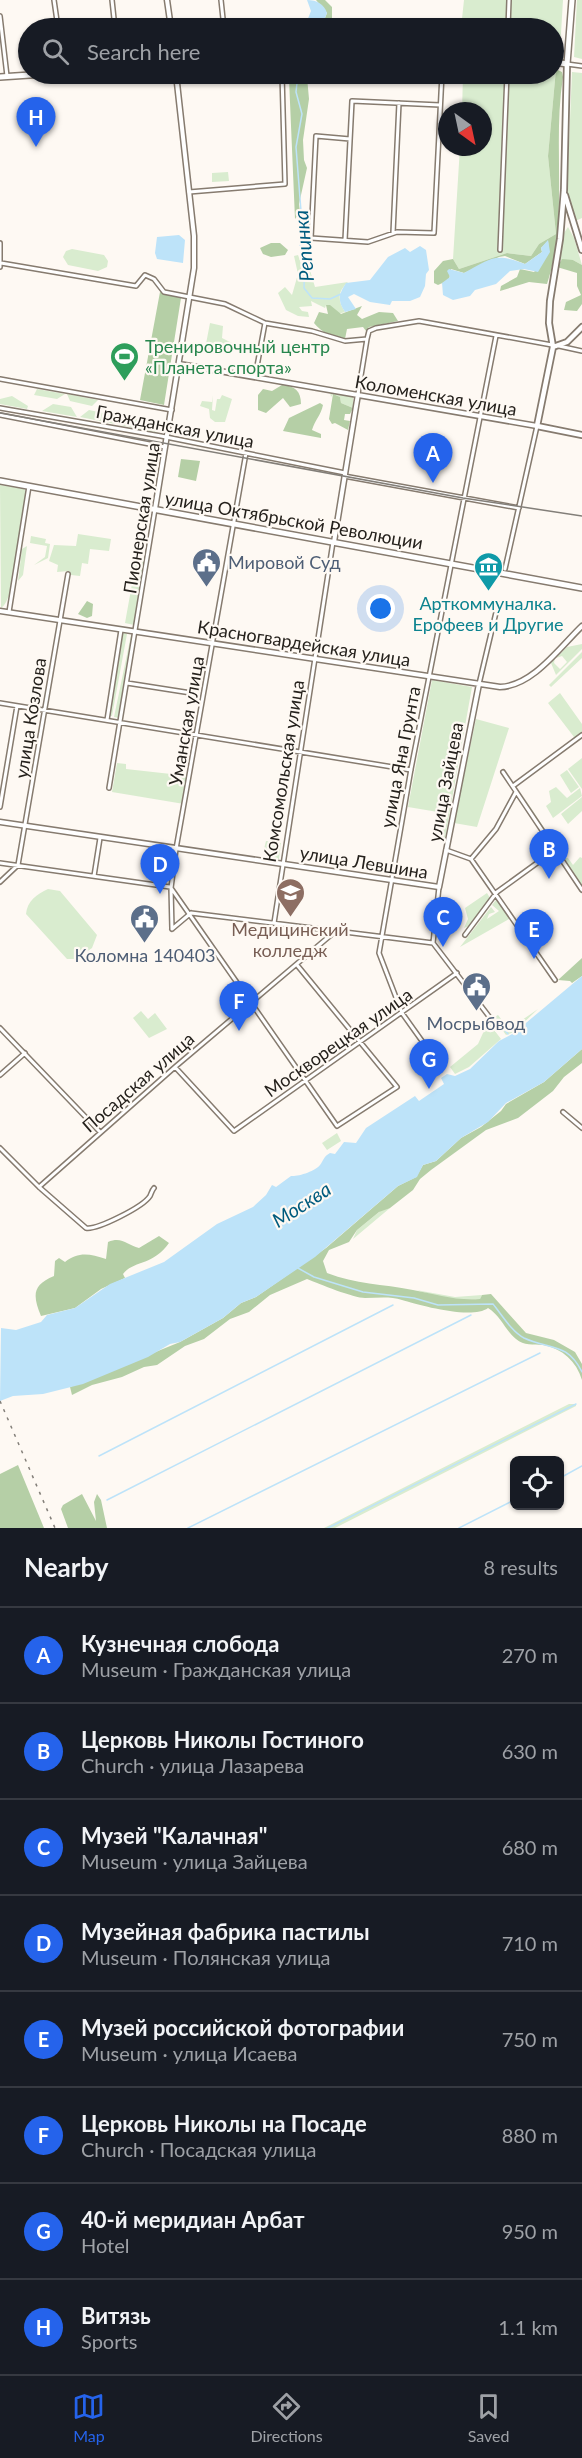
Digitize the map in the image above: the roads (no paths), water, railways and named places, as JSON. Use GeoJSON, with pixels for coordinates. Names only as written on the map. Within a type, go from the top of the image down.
{"type":"FeatureCollection","features":[{"type":"Feature","properties":{"kind":"main road"},"geometry":{"type":"LineString","coordinates":[[537,426],[555,346],[550,301],[560,239],[564,190],[567,64],[572,0]]}},
{"type":"Feature","properties":{"kind":"main road"},"geometry":{"type":"LineString","coordinates":[[3,77],[18,76]]}},
{"type":"Feature","properties":{"kind":"main road"},"geometry":{"type":"LineString","coordinates":[[564,190],[582,250]]}},
{"type":"Feature","properties":{"kind":"main road"},"geometry":{"type":"LineString","coordinates":[[555,346],[575,336],[582,327]]}},
{"type":"Feature","properties":{"kind":"main road","name":"Коломенская улица"},"geometry":{"type":"LineString","coordinates":[[537,426],[582,435]]}},
{"type":"Feature","properties":{"kind":"main road","name":"улица Октябрьской Революции"},"geometry":{"type":"LineString","coordinates":[[0,481],[582,588]]}},
{"type":"Feature","properties":{"kind":"street"},"geometry":{"type":"LineString","coordinates":[[54,0],[57,18]]}},
{"type":"Feature","properties":{"kind":"street"},"geometry":{"type":"LineString","coordinates":[[112,0],[114,18]]}},
{"type":"Feature","properties":{"kind":"street"},"geometry":{"type":"LineString","coordinates":[[167,0],[170,18]]}},
{"type":"Feature","properties":{"kind":"street"},"geometry":{"type":"LineString","coordinates":[[221,0],[223,18]]}},
{"type":"Feature","properties":{"kind":"street"},"geometry":{"type":"LineString","coordinates":[[508,18],[509,0]]}},
{"type":"Feature","properties":{"kind":"street"},"geometry":{"type":"LineString","coordinates":[[0,16],[3,77]]}},
{"type":"Feature","properties":{"kind":"street"},"geometry":{"type":"LineString","coordinates":[[567,64],[582,66]]}},
{"type":"Feature","properties":{"kind":"street","name":"Пионерская улица"},"geometry":{"type":"LineString","coordinates":[[110,788],[190,298],[194,241],[177,84]]}},
{"type":"Feature","properties":{"kind":"street"},"geometry":{"type":"LineString","coordinates":[[189,192],[285,184],[282,84]]}},
{"type":"Feature","properties":{"kind":"street"},"geometry":{"type":"LineString","coordinates":[[440,102],[441,84]]}},
{"type":"Feature","properties":{"kind":"street"},"geometry":{"type":"LineString","coordinates":[[500,250],[507,84]]}},
{"type":"Feature","properties":{"kind":"street"},"geometry":{"type":"LineString","coordinates":[[345,240],[352,101],[438,105]]}},
{"type":"Feature","properties":{"kind":"street"},"geometry":{"type":"LineString","coordinates":[[393,233],[399,103]]}},
{"type":"Feature","properties":{"kind":"street"},"geometry":{"type":"LineString","coordinates":[[350,138],[316,136],[311,238],[368,242],[393,233],[434,233],[438,148]]}},
{"type":"Feature","properties":{"kind":"street"},"geometry":{"type":"LineString","coordinates":[[0,243],[0,265],[136,286],[146,275],[164,292],[240,309],[265,323],[312,331],[345,341],[367,339],[372,329],[411,321],[582,351]]}},
{"type":"Feature","properties":{"kind":"street"},"geometry":{"type":"LineString","coordinates":[[255,377],[265,323]]}},
{"type":"Feature","properties":{"kind":"street","name":"улица Яна Грунта"},"geometry":{"type":"LineString","coordinates":[[428,1048],[402,1013],[379,953],[450,564],[496,336]]}},
{"type":"Feature","properties":{"kind":"street","name":"Комсомольская улица"},"geometry":{"type":"LineString","coordinates":[[274,923],[367,339]]}},
{"type":"Feature","properties":{"kind":"street","name":"Коломенская улица"},"geometry":{"type":"LineString","coordinates":[[179,364],[537,426]]}},
{"type":"Feature","properties":{"kind":"street"},"geometry":{"type":"LineString","coordinates":[[0,378],[172,410]]}},
{"type":"Feature","properties":{"kind":"street","name":"Гражданская улица"},"geometry":{"type":"LineString","coordinates":[[0,408],[167,437],[463,500],[519,508]]}},
{"type":"Feature","properties":{"kind":"street","name":"Гражданская улица"},"geometry":{"type":"LineString","coordinates":[[0,415],[165,447]]}},
{"type":"Feature","properties":{"kind":"street"},"geometry":{"type":"LineString","coordinates":[[506,569],[537,426]]}},
{"type":"Feature","properties":{"kind":"street","name":"Уманская улица"},"geometry":{"type":"LineString","coordinates":[[191,913],[172,929],[171,888],[176,849],[246,453]]}},
{"type":"Feature","properties":{"kind":"street"},"geometry":{"type":"LineString","coordinates":[[9,613],[30,486]]}},
{"type":"Feature","properties":{"kind":"street","name":"улица Козлова"},"geometry":{"type":"LineString","coordinates":[[18,865],[68,574]]}},
{"type":"Feature","properties":{"kind":"street","name":"улица Зайцева"},"geometry":{"type":"LineString","coordinates":[[433,943],[439,887],[446,850],[478,684],[498,604]]}},
{"type":"Feature","properties":{"kind":"street","name":"Красногвардейская улица"},"geometry":{"type":"LineString","coordinates":[[0,611],[478,684],[511,687],[524,681],[582,626]]}},
{"type":"Feature","properties":{"kind":"street"},"geometry":{"type":"LineString","coordinates":[[106,720],[122,628]]}},
{"type":"Feature","properties":{"kind":"street"},"geometry":{"type":"LineString","coordinates":[[127,682],[191,693]]}},
{"type":"Feature","properties":{"kind":"street"},"geometry":{"type":"LineString","coordinates":[[0,703],[411,770]]}},
{"type":"Feature","properties":{"kind":"street"},"geometry":{"type":"LineString","coordinates":[[0,807],[17,705]]}},
{"type":"Feature","properties":{"kind":"street"},"geometry":{"type":"LineString","coordinates":[[513,786],[582,735]]}},
{"type":"Feature","properties":{"kind":"street"},"geometry":{"type":"LineString","coordinates":[[503,772],[582,890]]}},
{"type":"Feature","properties":{"kind":"street"},"geometry":{"type":"LineString","coordinates":[[471,859],[496,829],[516,792]]}},
{"type":"Feature","properties":{"kind":"street","name":"улица Левшина"},"geometry":{"type":"LineString","coordinates":[[0,822],[439,887]]}},
{"type":"Feature","properties":{"kind":"street"},"geometry":{"type":"LineString","coordinates":[[94,876],[100,838]]}},
{"type":"Feature","properties":{"kind":"street"},"geometry":{"type":"LineString","coordinates":[[446,850],[471,859],[555,980]]}},
{"type":"Feature","properties":{"kind":"street"},"geometry":{"type":"LineString","coordinates":[[465,934],[495,894],[555,850]]}},
{"type":"Feature","properties":{"kind":"street"},"geometry":{"type":"LineString","coordinates":[[0,863],[171,888],[191,913],[336,1126],[397,1087],[297,965]]}},
{"type":"Feature","properties":{"kind":"street"},"geometry":{"type":"LineString","coordinates":[[0,882],[18,865]]}},
{"type":"Feature","properties":{"kind":"street"},"geometry":{"type":"LineString","coordinates":[[191,913],[338,929],[433,943],[490,1019]]}},
{"type":"Feature","properties":{"kind":"street","name":"Посадская улица"},"geometry":{"type":"LineString","coordinates":[[39,1187],[175,1067],[338,929]]}},
{"type":"Feature","properties":{"kind":"street","name":"Москворецкая улица"},"geometry":{"type":"LineString","coordinates":[[175,1067],[234,1131],[457,973]]}},
{"type":"Feature","properties":{"kind":"street"},"geometry":{"type":"LineString","coordinates":[[0,1028],[100,1132]]}},
{"type":"Feature","properties":{"kind":"street"},"geometry":{"type":"LineString","coordinates":[[0,1075],[25,1053]]}},
{"type":"Feature","properties":{"kind":"street"},"geometry":{"type":"LineString","coordinates":[[563,1112],[582,1128]]}},
{"type":"Feature","properties":{"kind":"street"},"geometry":{"type":"LineString","coordinates":[[0,1148],[39,1187],[89,1229],[134,1208],[148,1198],[154,1188]]}},
{"type":"Feature","properties":{"kind":"water"},"geometry":{"type":"Polygon","coordinates":[[[307,0],[320,3],[327,13],[325,18],[308,18],[311,11],[307,0]]]}},
{"type":"Feature","properties":{"kind":"water"},"geometry":{"type":"Polygon","coordinates":[[[179,235],[185,240],[183,263],[157,259],[155,253],[157,237],[179,235]]]}},
{"type":"Feature","properties":{"kind":"water"},"geometry":{"type":"Polygon","coordinates":[[[548,240],[550,252],[538,272],[524,269],[510,271],[496,284],[475,290],[470,296],[453,300],[443,295],[442,283],[450,277],[447,271],[449,269],[464,273],[487,261],[499,258],[525,264],[542,252],[541,248],[548,240]]]}},
{"type":"Feature","properties":{"kind":"water"},"geometry":{"type":"Polygon","coordinates":[[[420,246],[426,250],[429,270],[420,297],[410,301],[392,301],[390,305],[370,302],[354,294],[348,297],[356,309],[345,312],[340,297],[346,283],[370,280],[388,257],[405,248],[410,252],[420,246]]]}},
{"type":"Feature","properties":{"kind":"water","name":"Москва"},"geometry":{"type":"Polygon","coordinates":[[[582,976],[582,1049],[544,1082],[506,1103],[488,1122],[461,1138],[436,1161],[423,1165],[417,1177],[398,1186],[315,1257],[256,1297],[241,1303],[223,1318],[148,1357],[83,1384],[43,1394],[13,1396],[0,1401],[1,1328],[16,1330],[41,1322],[47,1315],[75,1308],[110,1284],[164,1262],[217,1224],[253,1207],[266,1195],[272,1185],[276,1187],[291,1176],[302,1175],[315,1169],[328,1154],[335,1154],[344,1142],[356,1143],[366,1128],[415,1096],[419,1101],[444,1084],[441,1078],[447,1074],[455,1076],[470,1069],[499,1041],[514,1033],[582,976]]]}},
{"type":"Feature","properties":{"kind":"waterway","name":"Репинка"},"geometry":{"type":"LineString","coordinates":[[297,84],[296,92],[302,114],[296,147],[303,237],[300,245],[305,254],[304,288],[312,298],[330,299],[341,294]]}},
{"type":"Feature","properties":{"kind":"waterway"},"geometry":{"type":"LineString","coordinates":[[494,1017],[508,1034]]}},
{"type":"Feature","properties":{"kind":"waterway"},"geometry":{"type":"LineString","coordinates":[[296,1267],[314,1277],[363,1292],[414,1298],[438,1305],[493,1304],[511,1328],[520,1335],[533,1342],[564,1351],[576,1362],[582,1372]]}},
{"type":"Feature","properties":{"kind":"waterway"},"geometry":{"type":"LineString","coordinates":[[99,1456],[393,1305]]}},
{"type":"Feature","properties":{"kind":"waterway"},"geometry":{"type":"LineString","coordinates":[[107,1500],[471,1315]]}},
{"type":"Feature","properties":{"kind":"waterway"},"geometry":{"type":"LineString","coordinates":[[188,1528],[540,1353]]}},
{"type":"Feature","properties":{"kind":"waterway"},"geometry":{"type":"LineString","coordinates":[[328,1528],[576,1404]]}},
{"type":"Feature","properties":{"kind":"waterway"},"geometry":{"type":"LineString","coordinates":[[564,1476],[582,1466]]}},
{"type":"Feature","properties":{"kind":"waterway"},"geometry":{"type":"LineString","coordinates":[[459,1528],[510,1502]]}},
{"type":"Feature","properties":{"kind":"tram line"},"geometry":{"type":"LineString","coordinates":[[0,413],[463,498],[582,516]]}},
{"type":"Feature","properties":{"kind":"railway"},"geometry":{"type":"LineString","coordinates":[[0,1401],[55,1528]]}},
{"type":"Feature","properties":{"kind":"place","name":"Витязь"},"geometry":{"type":"Point","coordinates":[36,147]}},
{"type":"Feature","properties":{"kind":"place","name":"Тренировочный центр «Планета спорта»"},"geometry":{"type":"Point","coordinates":[124,382]}},
{"type":"Feature","properties":{"kind":"place","name":"Кузнечная слобода"},"geometry":{"type":"Point","coordinates":[433,483]}},
{"type":"Feature","properties":{"kind":"place","name":"Мировой Суд"},"geometry":{"type":"Point","coordinates":[207,588]}},
{"type":"Feature","properties":{"kind":"place","name":"Арткоммуналка. Ерофеев и Другие"},"geometry":{"type":"Point","coordinates":[488,592]}},
{"type":"Feature","properties":{"kind":"place","name":"Церковь Николы Гостиного"},"geometry":{"type":"Point","coordinates":[549,879]}},
{"type":"Feature","properties":{"kind":"place","name":"Музейная фабрика пастилы"},"geometry":{"type":"Point","coordinates":[160,894]}},
{"type":"Feature","properties":{"kind":"place","name":"Медицинский колледж"},"geometry":{"type":"Point","coordinates":[290,918]}},
{"type":"Feature","properties":{"kind":"place","name":"Коломна 140403"},"geometry":{"type":"Point","coordinates":[145,944]}},
{"type":"Feature","properties":{"kind":"place","name":"Музей \"Калачная\""},"geometry":{"type":"Point","coordinates":[443,947]}},
{"type":"Feature","properties":{"kind":"place","name":"Музей российской фотографии"},"geometry":{"type":"Point","coordinates":[534,959]}},
{"type":"Feature","properties":{"kind":"place","name":"Мосрыбвод"},"geometry":{"type":"Point","coordinates":[476,1012]}},
{"type":"Feature","properties":{"kind":"place","name":"Церковь Николы на Посаде"},"geometry":{"type":"Point","coordinates":[239,1031]}},
{"type":"Feature","properties":{"kind":"place","name":"40-й меридиан Арбат"},"geometry":{"type":"Point","coordinates":[429,1089]}}]}
